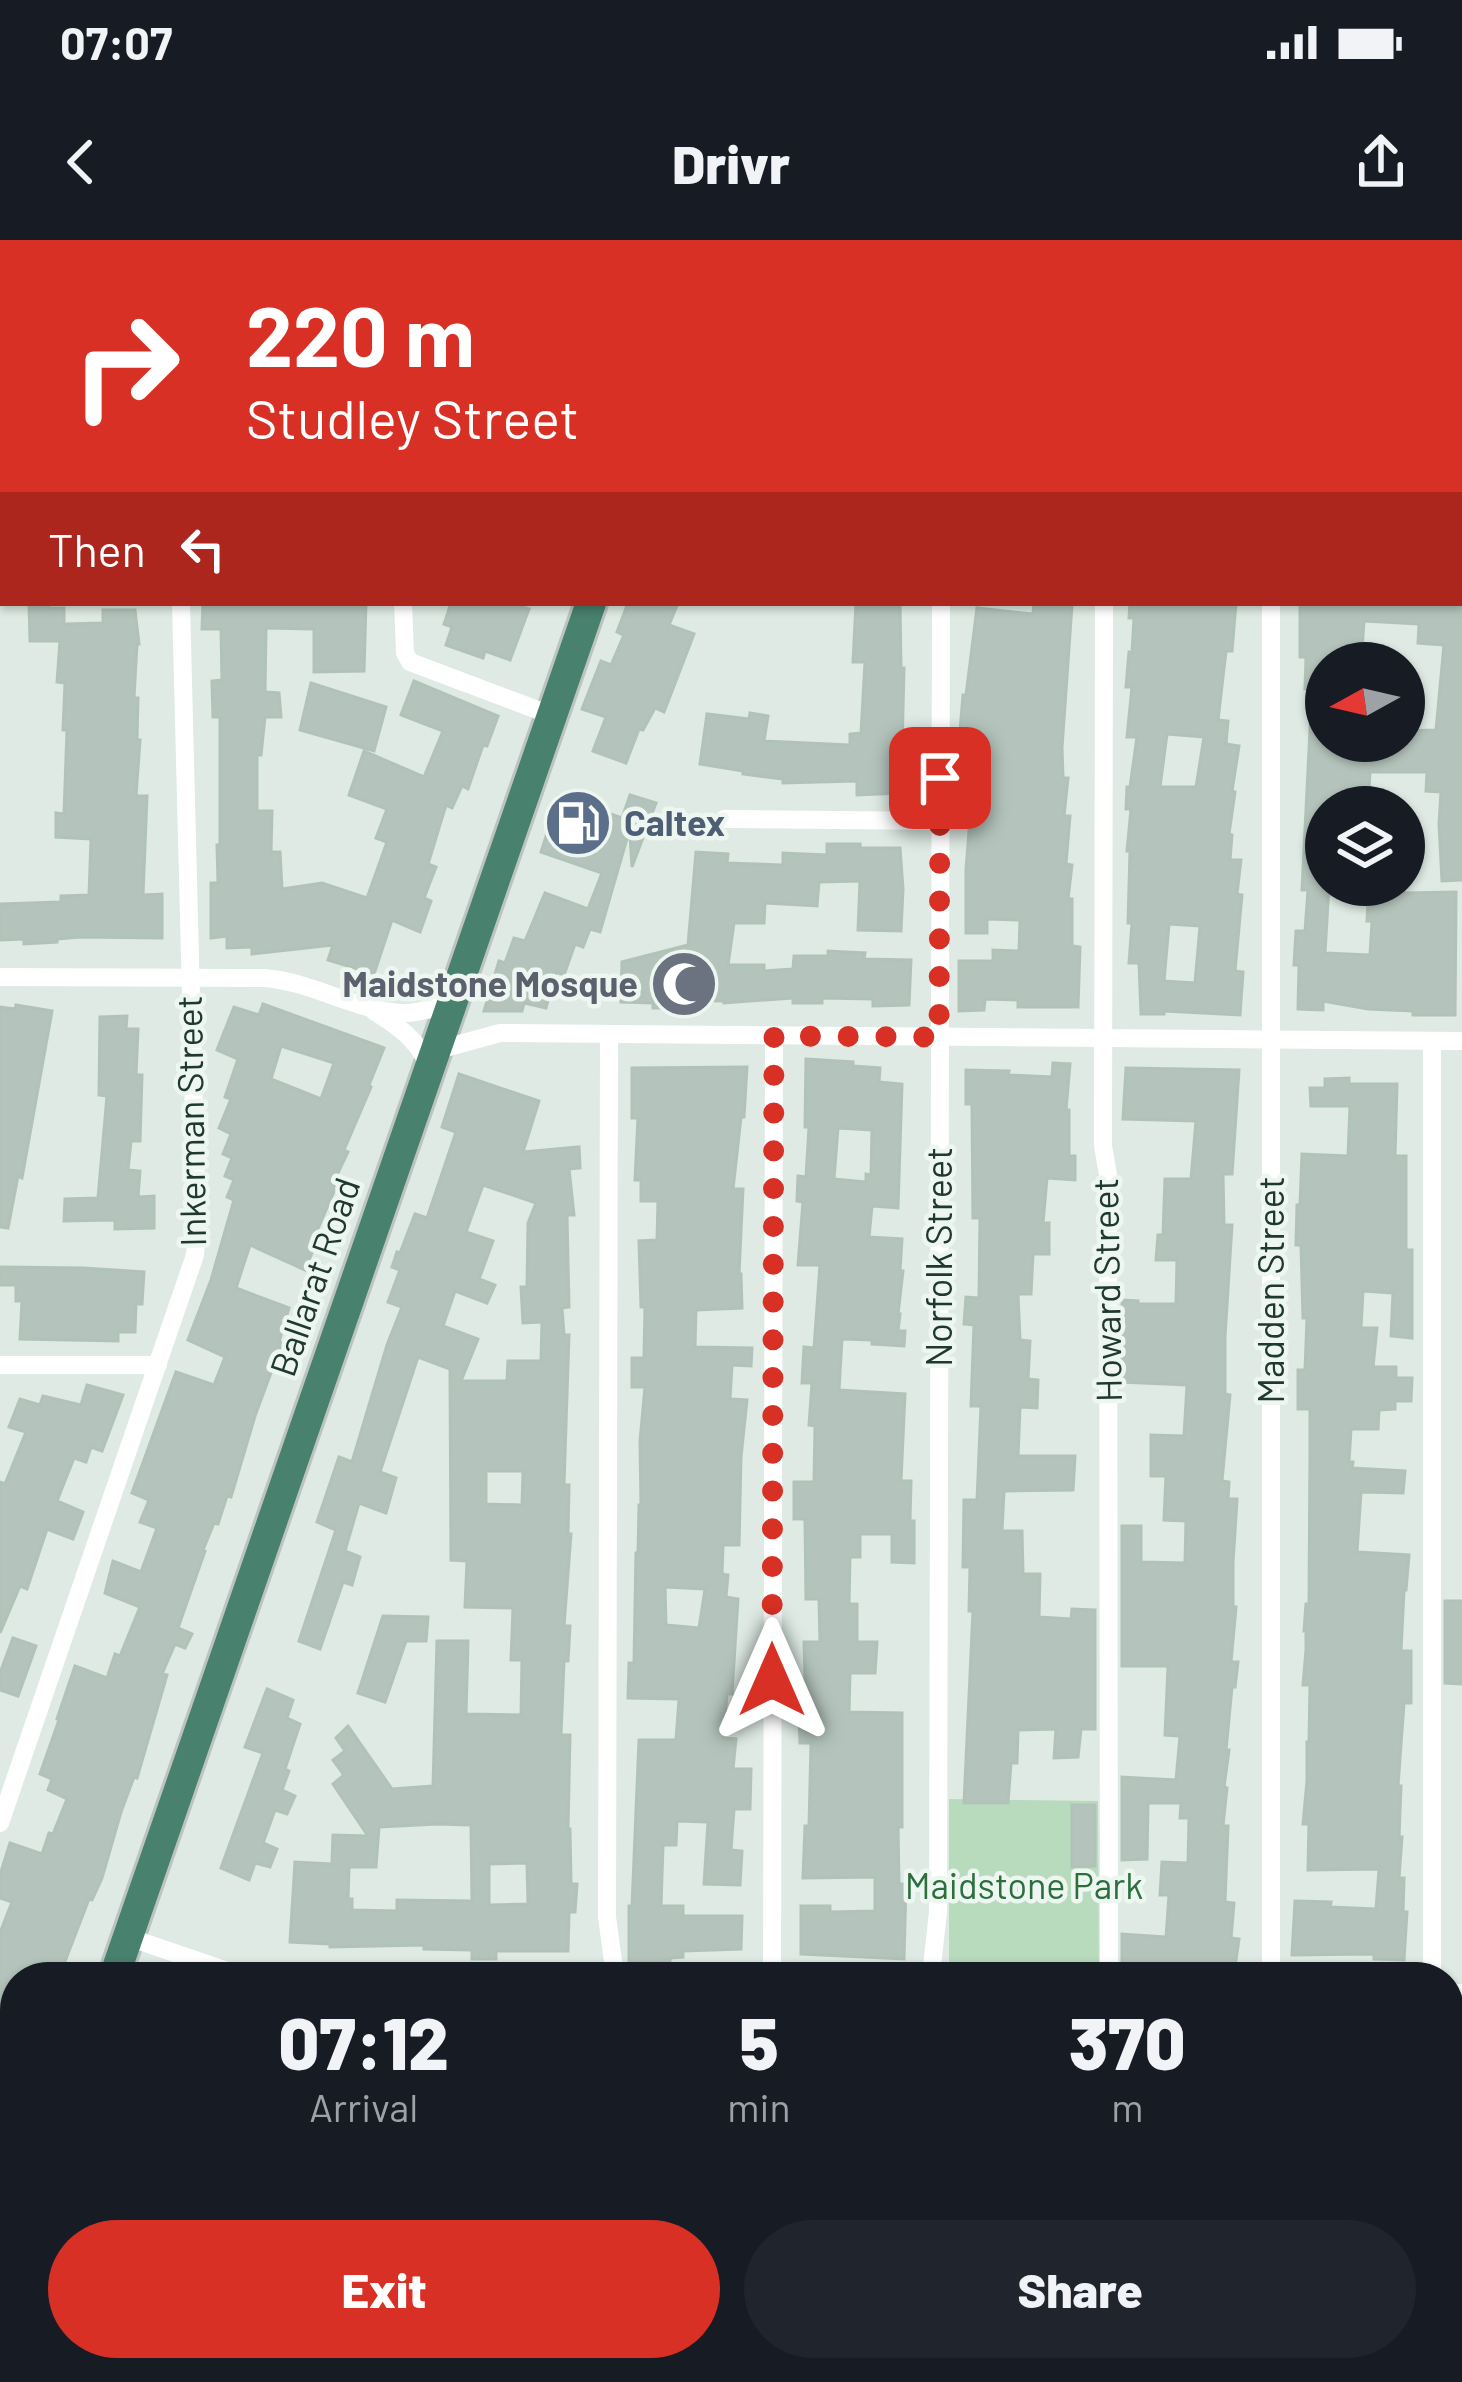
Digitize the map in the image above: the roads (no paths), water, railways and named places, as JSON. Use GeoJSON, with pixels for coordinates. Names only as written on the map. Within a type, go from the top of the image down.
{"type":"FeatureCollection","features":[{"type":"Feature","properties":{"kind":"highway","name":"Ballarat Road"},"geometry":{"type":"LineString","coordinates":[[119,1962],[590,606]]}},
{"type":"Feature","properties":{"kind":"street","name":"Inkerman Street"},"geometry":{"type":"LineString","coordinates":[[0,1822],[195,1255],[181,606]]}},
{"type":"Feature","properties":{"kind":"street"},"geometry":{"type":"LineString","coordinates":[[403,606],[405,653],[410,662],[551,715]]}},
{"type":"Feature","properties":{"kind":"street","name":"Norfolk Street"},"geometry":{"type":"LineString","coordinates":[[938,1962],[941,606]]}},
{"type":"Feature","properties":{"kind":"street","name":"Howard Street"},"geometry":{"type":"LineString","coordinates":[[1104,606],[1108,1962]]}},
{"type":"Feature","properties":{"kind":"street","name":"Madden Street"},"geometry":{"type":"LineString","coordinates":[[1270,606],[1271,1962]]}},
{"type":"Feature","properties":{"kind":"street"},"geometry":{"type":"LineString","coordinates":[[724,819],[940,821]]}},
{"type":"Feature","properties":{"kind":"street"},"geometry":{"type":"LineString","coordinates":[[0,977],[283,980],[370,1008],[404,1012],[450,1006],[472,1024],[500,1034],[1462,1041]]}},
{"type":"Feature","properties":{"kind":"street"},"geometry":{"type":"LineString","coordinates":[[370,1008],[404,1030],[432,1059],[500,1034]]}},
{"type":"Feature","properties":{"kind":"street"},"geometry":{"type":"LineString","coordinates":[[607,1962],[609,1034]]}},
{"type":"Feature","properties":{"kind":"street"},"geometry":{"type":"LineString","coordinates":[[772,1962],[774,1036]]}},
{"type":"Feature","properties":{"kind":"street"},"geometry":{"type":"LineString","coordinates":[[1432,1041],[1432,1962]]}},
{"type":"Feature","properties":{"kind":"street"},"geometry":{"type":"LineString","coordinates":[[0,1365],[158,1365]]}},
{"type":"Feature","properties":{"kind":"street"},"geometry":{"type":"LineString","coordinates":[[128,1936],[202,1962]]}},
{"type":"Feature","properties":{"kind":"place","name":"Caltex"},"geometry":{"type":"Point","coordinates":[578,823]}},
{"type":"Feature","properties":{"kind":"place","name":"Maidstone Mosque"},"geometry":{"type":"Point","coordinates":[684,984]}},
{"type":"Feature","properties":{"kind":"park label","name":"Maidstone Park"},"geometry":{"type":"Point","coordinates":[1024,1886]}}]}
